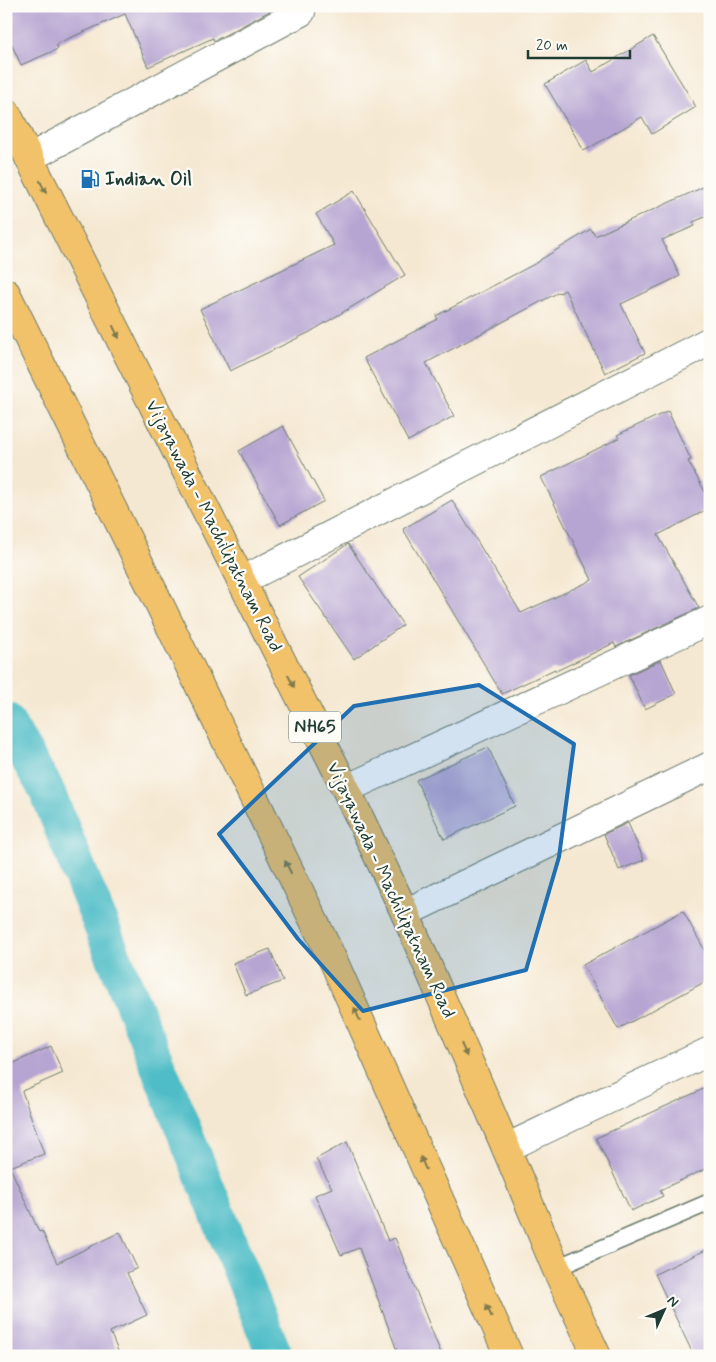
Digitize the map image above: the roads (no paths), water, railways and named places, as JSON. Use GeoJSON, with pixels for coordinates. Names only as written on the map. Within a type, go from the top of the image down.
{"type":"FeatureCollection","features":[{"type":"Feature","properties":{"kind":"highway","name":"Vijayawada - Machilipatnam Road"},"geometry":{"type":"LineString","coordinates":[[6,112],[346,789],[405,913],[556,1268],[597,1356]]}},
{"type":"Feature","properties":{"kind":"highway"},"geometry":{"type":"LineString","coordinates":[[6,294],[333,960],[509,1356]]}},
{"type":"Feature","properties":{"kind":"street"},"geometry":{"type":"LineString","coordinates":[[29,158],[301,12]]}},
{"type":"Feature","properties":{"kind":"street"},"geometry":{"type":"LineString","coordinates":[[241,581],[710,342]]}},
{"type":"Feature","properties":{"kind":"street"},"geometry":{"type":"LineString","coordinates":[[346,789],[710,620]]}},
{"type":"Feature","properties":{"kind":"street"},"geometry":{"type":"LineString","coordinates":[[405,913],[710,766]]}},
{"type":"Feature","properties":{"kind":"street"},"geometry":{"type":"LineString","coordinates":[[506,1148],[710,1052]]}},
{"type":"Feature","properties":{"kind":"lane"},"geometry":{"type":"LineString","coordinates":[[556,1268],[710,1202]]}},
{"type":"Feature","properties":{"kind":"waterway"},"geometry":{"type":"LineString","coordinates":[[6,721],[46,789],[275,1356]]}},
{"type":"Feature","properties":{"kind":"place","name":"Indian Oil"},"geometry":{"type":"Point","coordinates":[90,179]}}]}
